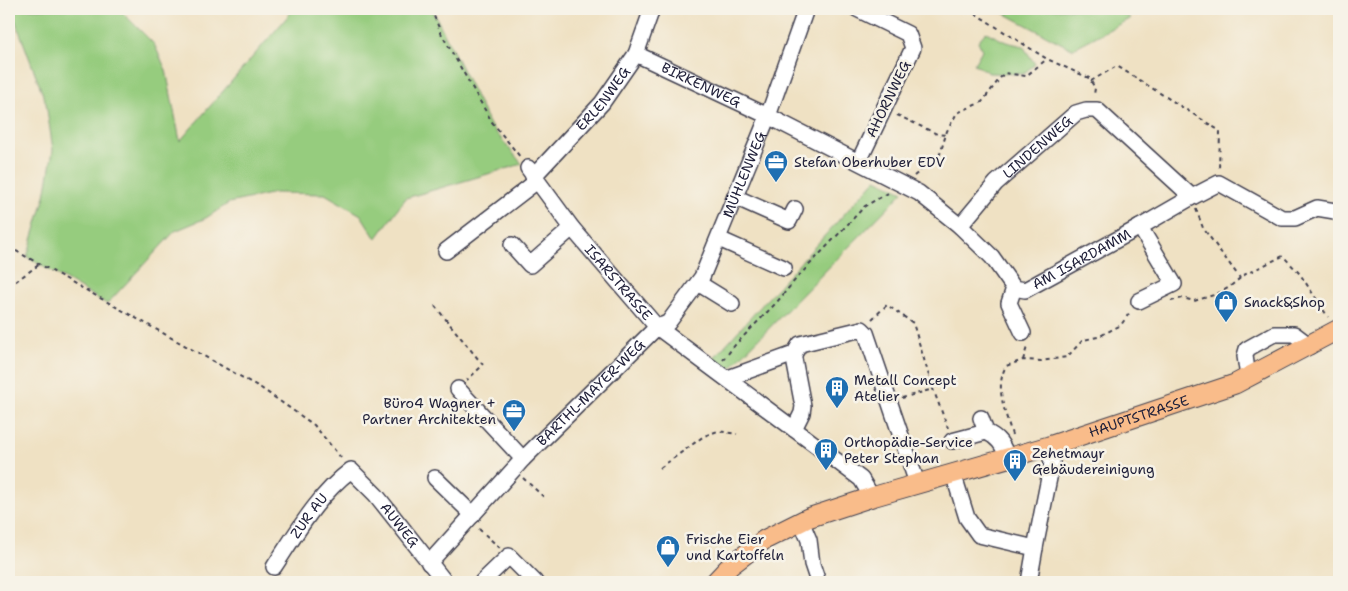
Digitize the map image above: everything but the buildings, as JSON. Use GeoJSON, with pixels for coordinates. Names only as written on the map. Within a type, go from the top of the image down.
{"type":"FeatureCollection","features":[{"type":"Feature","properties":{"kind":"main road","name":"HAUPTSTRASSE"},"geometry":{"type":"LineString","coordinates":[[715,582],[730,566],[764,540],[801,522],[872,497],[1049,446],[1235,384],[1310,346],[1337,330]]}},
{"type":"Feature","properties":{"kind":"street","name":"ERLENWEG"},"geometry":{"type":"LineString","coordinates":[[446,250],[533,175],[602,103],[636,54],[652,9]]}},
{"type":"Feature","properties":{"kind":"street","name":"MÜHLENWEG"},"geometry":{"type":"LineString","coordinates":[[657,327],[668,323],[698,283],[768,116],[806,9]]}},
{"type":"Feature","properties":{"kind":"street","name":"AHORNWEG"},"geometry":{"type":"LineString","coordinates":[[857,9],[908,34],[913,48],[859,161]]}},
{"type":"Feature","properties":{"kind":"street","name":"BIRKENWEG"},"geometry":{"type":"LineString","coordinates":[[636,54],[768,116]]}},
{"type":"Feature","properties":{"kind":"street"},"geometry":{"type":"LineString","coordinates":[[1092,110],[1097,110],[1192,196]]}},
{"type":"Feature","properties":{"kind":"street","name":"LINDENWEG"},"geometry":{"type":"LineString","coordinates":[[960,226],[1003,176],[1076,114],[1092,110]]}},
{"type":"Feature","properties":{"kind":"street","name":"AM ISARDAMM"},"geometry":{"type":"LineString","coordinates":[[768,116],[919,193],[960,226],[992,256],[1014,288],[1025,290],[1140,227],[1192,196],[1219,183]]}},
{"type":"Feature","properties":{"kind":"street","name":"ISARSTRASSE"},"geometry":{"type":"LineString","coordinates":[[533,175],[572,228],[657,327],[861,479],[872,497]]}},
{"type":"Feature","properties":{"kind":"street"},"geometry":{"type":"LineString","coordinates":[[1219,183],[1282,218],[1295,218],[1317,208],[1339,214]]}},
{"type":"Feature","properties":{"kind":"street"},"geometry":{"type":"LineString","coordinates":[[735,197],[789,221],[795,209]]}},
{"type":"Feature","properties":{"kind":"street"},"geometry":{"type":"LineString","coordinates":[[1139,301],[1174,284],[1140,227]]}},
{"type":"Feature","properties":{"kind":"street"},"geometry":{"type":"LineString","coordinates":[[512,245],[530,265],[572,228]]}},
{"type":"Feature","properties":{"kind":"street"},"geometry":{"type":"LineString","coordinates":[[718,239],[784,268]]}},
{"type":"Feature","properties":{"kind":"street"},"geometry":{"type":"LineString","coordinates":[[698,283],[732,304]]}},
{"type":"Feature","properties":{"kind":"street"},"geometry":{"type":"LineString","coordinates":[[1014,288],[1009,303],[1023,333]]}},
{"type":"Feature","properties":{"kind":"street","name":"BARTHL-MAYER-WEG"},"geometry":{"type":"LineString","coordinates":[[429,563],[518,465],[657,327]]}},
{"type":"Feature","properties":{"kind":"street"},"geometry":{"type":"LineString","coordinates":[[794,429],[802,413],[803,406],[794,354],[800,344],[862,329],[866,334],[917,484]]}},
{"type":"Feature","properties":{"kind":"street"},"geometry":{"type":"LineString","coordinates":[[1248,377],[1245,356],[1247,349],[1274,334],[1294,334],[1310,346]]}},
{"type":"Feature","properties":{"kind":"street"},"geometry":{"type":"LineString","coordinates":[[722,374],[794,354]]}},
{"type":"Feature","properties":{"kind":"street"},"geometry":{"type":"LineString","coordinates":[[458,389],[518,465]]}},
{"type":"Feature","properties":{"kind":"street"},"geometry":{"type":"LineString","coordinates":[[952,441],[983,425],[996,436],[1012,456]]}},
{"type":"Feature","properties":{"kind":"street"},"geometry":{"type":"LineString","coordinates":[[1029,582],[1034,548],[1052,463],[1049,446]]}},
{"type":"Feature","properties":{"kind":"street","name":"AUWEG"},"geometry":{"type":"LineString","coordinates":[[351,470],[376,495],[445,582]]}},
{"type":"Feature","properties":{"kind":"street","name":"ZUR AU"},"geometry":{"type":"LineString","coordinates":[[274,567],[308,514],[338,479],[351,470]]}},
{"type":"Feature","properties":{"kind":"street"},"geometry":{"type":"LineString","coordinates":[[953,473],[967,518],[979,535],[1034,548]]}},
{"type":"Feature","properties":{"kind":"street"},"geometry":{"type":"LineString","coordinates":[[434,478],[470,517]]}},
{"type":"Feature","properties":{"kind":"street"},"geometry":{"type":"LineString","coordinates":[[801,522],[809,540],[812,564],[818,582]]}},
{"type":"Feature","properties":{"kind":"street"},"geometry":{"type":"LineString","coordinates":[[482,582],[509,556],[535,582]]}},
{"type":"Feature","properties":{"kind":"path"},"geometry":{"type":"LineString","coordinates":[[431,9],[442,35],[492,122],[533,175]]}},
{"type":"Feature","properties":{"kind":"path"},"geometry":{"type":"LineString","coordinates":[[968,9],[1047,60],[1089,78],[1095,88],[1092,110]]}},
{"type":"Feature","properties":{"kind":"path"},"geometry":{"type":"LineString","coordinates":[[722,374],[735,345],[865,206],[903,185],[940,154],[957,113],[982,102],[1004,73],[1026,76],[1047,60]]}},
{"type":"Feature","properties":{"kind":"path"},"geometry":{"type":"LineString","coordinates":[[1091,81],[1117,66],[1220,131],[1219,183]]}},
{"type":"Feature","properties":{"kind":"path"},"geometry":{"type":"LineString","coordinates":[[884,109],[937,134],[946,136]]}},
{"type":"Feature","properties":{"kind":"path"},"geometry":{"type":"LineString","coordinates":[[1192,196],[1202,228],[1240,278]]}},
{"type":"Feature","properties":{"kind":"path"},"geometry":{"type":"LineString","coordinates":[[9,247],[261,388],[314,425],[351,470]]}},
{"type":"Feature","properties":{"kind":"path"},"geometry":{"type":"LineString","coordinates":[[1165,303],[1183,298],[1194,301],[1217,294],[1240,278],[1283,256],[1300,274],[1337,330]]}},
{"type":"Feature","properties":{"kind":"path"},"geometry":{"type":"LineString","coordinates":[[9,286],[40,264]]}},
{"type":"Feature","properties":{"kind":"path"},"geometry":{"type":"LineString","coordinates":[[862,329],[887,305],[913,323],[952,441]]}},
{"type":"Feature","properties":{"kind":"path"},"geometry":{"type":"LineString","coordinates":[[436,306],[482,365],[458,389]]}},
{"type":"Feature","properties":{"kind":"path"},"geometry":{"type":"LineString","coordinates":[[1012,456],[1009,424],[1003,409],[1001,392],[1002,373],[1006,366],[1023,360],[1041,361],[1067,357],[1083,340],[1098,337],[1121,325],[1130,313]]}},
{"type":"Feature","properties":{"kind":"path"},"geometry":{"type":"LineString","coordinates":[[660,468],[704,436],[718,431],[737,434]]}},
{"type":"Feature","properties":{"kind":"path"},"geometry":{"type":"LineString","coordinates":[[518,465],[545,498]]}},
{"type":"Feature","properties":{"kind":"path"},"geometry":{"type":"LineString","coordinates":[[470,517],[509,556]]}},
{"type":"Feature","properties":{"kind":"path"},"geometry":{"type":"LineString","coordinates":[[1126,576],[1138,582]]}},
{"type":"Feature","properties":{"kind":"green space"},"geometry":{"type":"Polygon","coordinates":[[[11,9],[119,9],[154,44],[166,70],[180,141],[294,9],[432,9],[490,125],[522,164],[406,198],[376,239],[361,215],[325,194],[275,193],[229,203],[206,218],[175,231],[107,304],[27,257],[45,196],[53,150],[46,103],[11,9]]]}},
{"type":"Feature","properties":{"kind":"green space"},"geometry":{"type":"Polygon","coordinates":[[[996,9],[1112,9],[1131,18],[1072,49],[996,9]]]}},
{"type":"Feature","properties":{"kind":"green space"},"geometry":{"type":"Polygon","coordinates":[[[986,32],[1006,42],[1023,46],[1035,64],[1023,74],[989,73],[974,64],[982,50],[978,41],[986,32]]]}},
{"type":"Feature","properties":{"kind":"green space"},"geometry":{"type":"Polygon","coordinates":[[[876,179],[903,192],[727,371],[712,360],[876,179]]]}},
{"type":"Feature","properties":{"kind":"place","name":"Stefan Oberhuber EDV"},"geometry":{"type":"Point","coordinates":[776,183]}},
{"type":"Feature","properties":{"kind":"place","name":"Snack&Shop"},"geometry":{"type":"Point","coordinates":[1226,323]}},
{"type":"Feature","properties":{"kind":"place","name":"Metall Concept Atelier"},"geometry":{"type":"Point","coordinates":[837,409]}},
{"type":"Feature","properties":{"kind":"place","name":"Büro4 Wagner + Partner Architekten"},"geometry":{"type":"Point","coordinates":[514,432]}},
{"type":"Feature","properties":{"kind":"place","name":"Orthopädie-Service Peter Stephan"},"geometry":{"type":"Point","coordinates":[826,471]}},
{"type":"Feature","properties":{"kind":"place","name":"Zehetmayr Gebäudereinigung"},"geometry":{"type":"Point","coordinates":[1015,482]}},
{"type":"Feature","properties":{"kind":"place","name":"Frische Eier und Kartoffeln"},"geometry":{"type":"Point","coordinates":[668,568]}}]}
